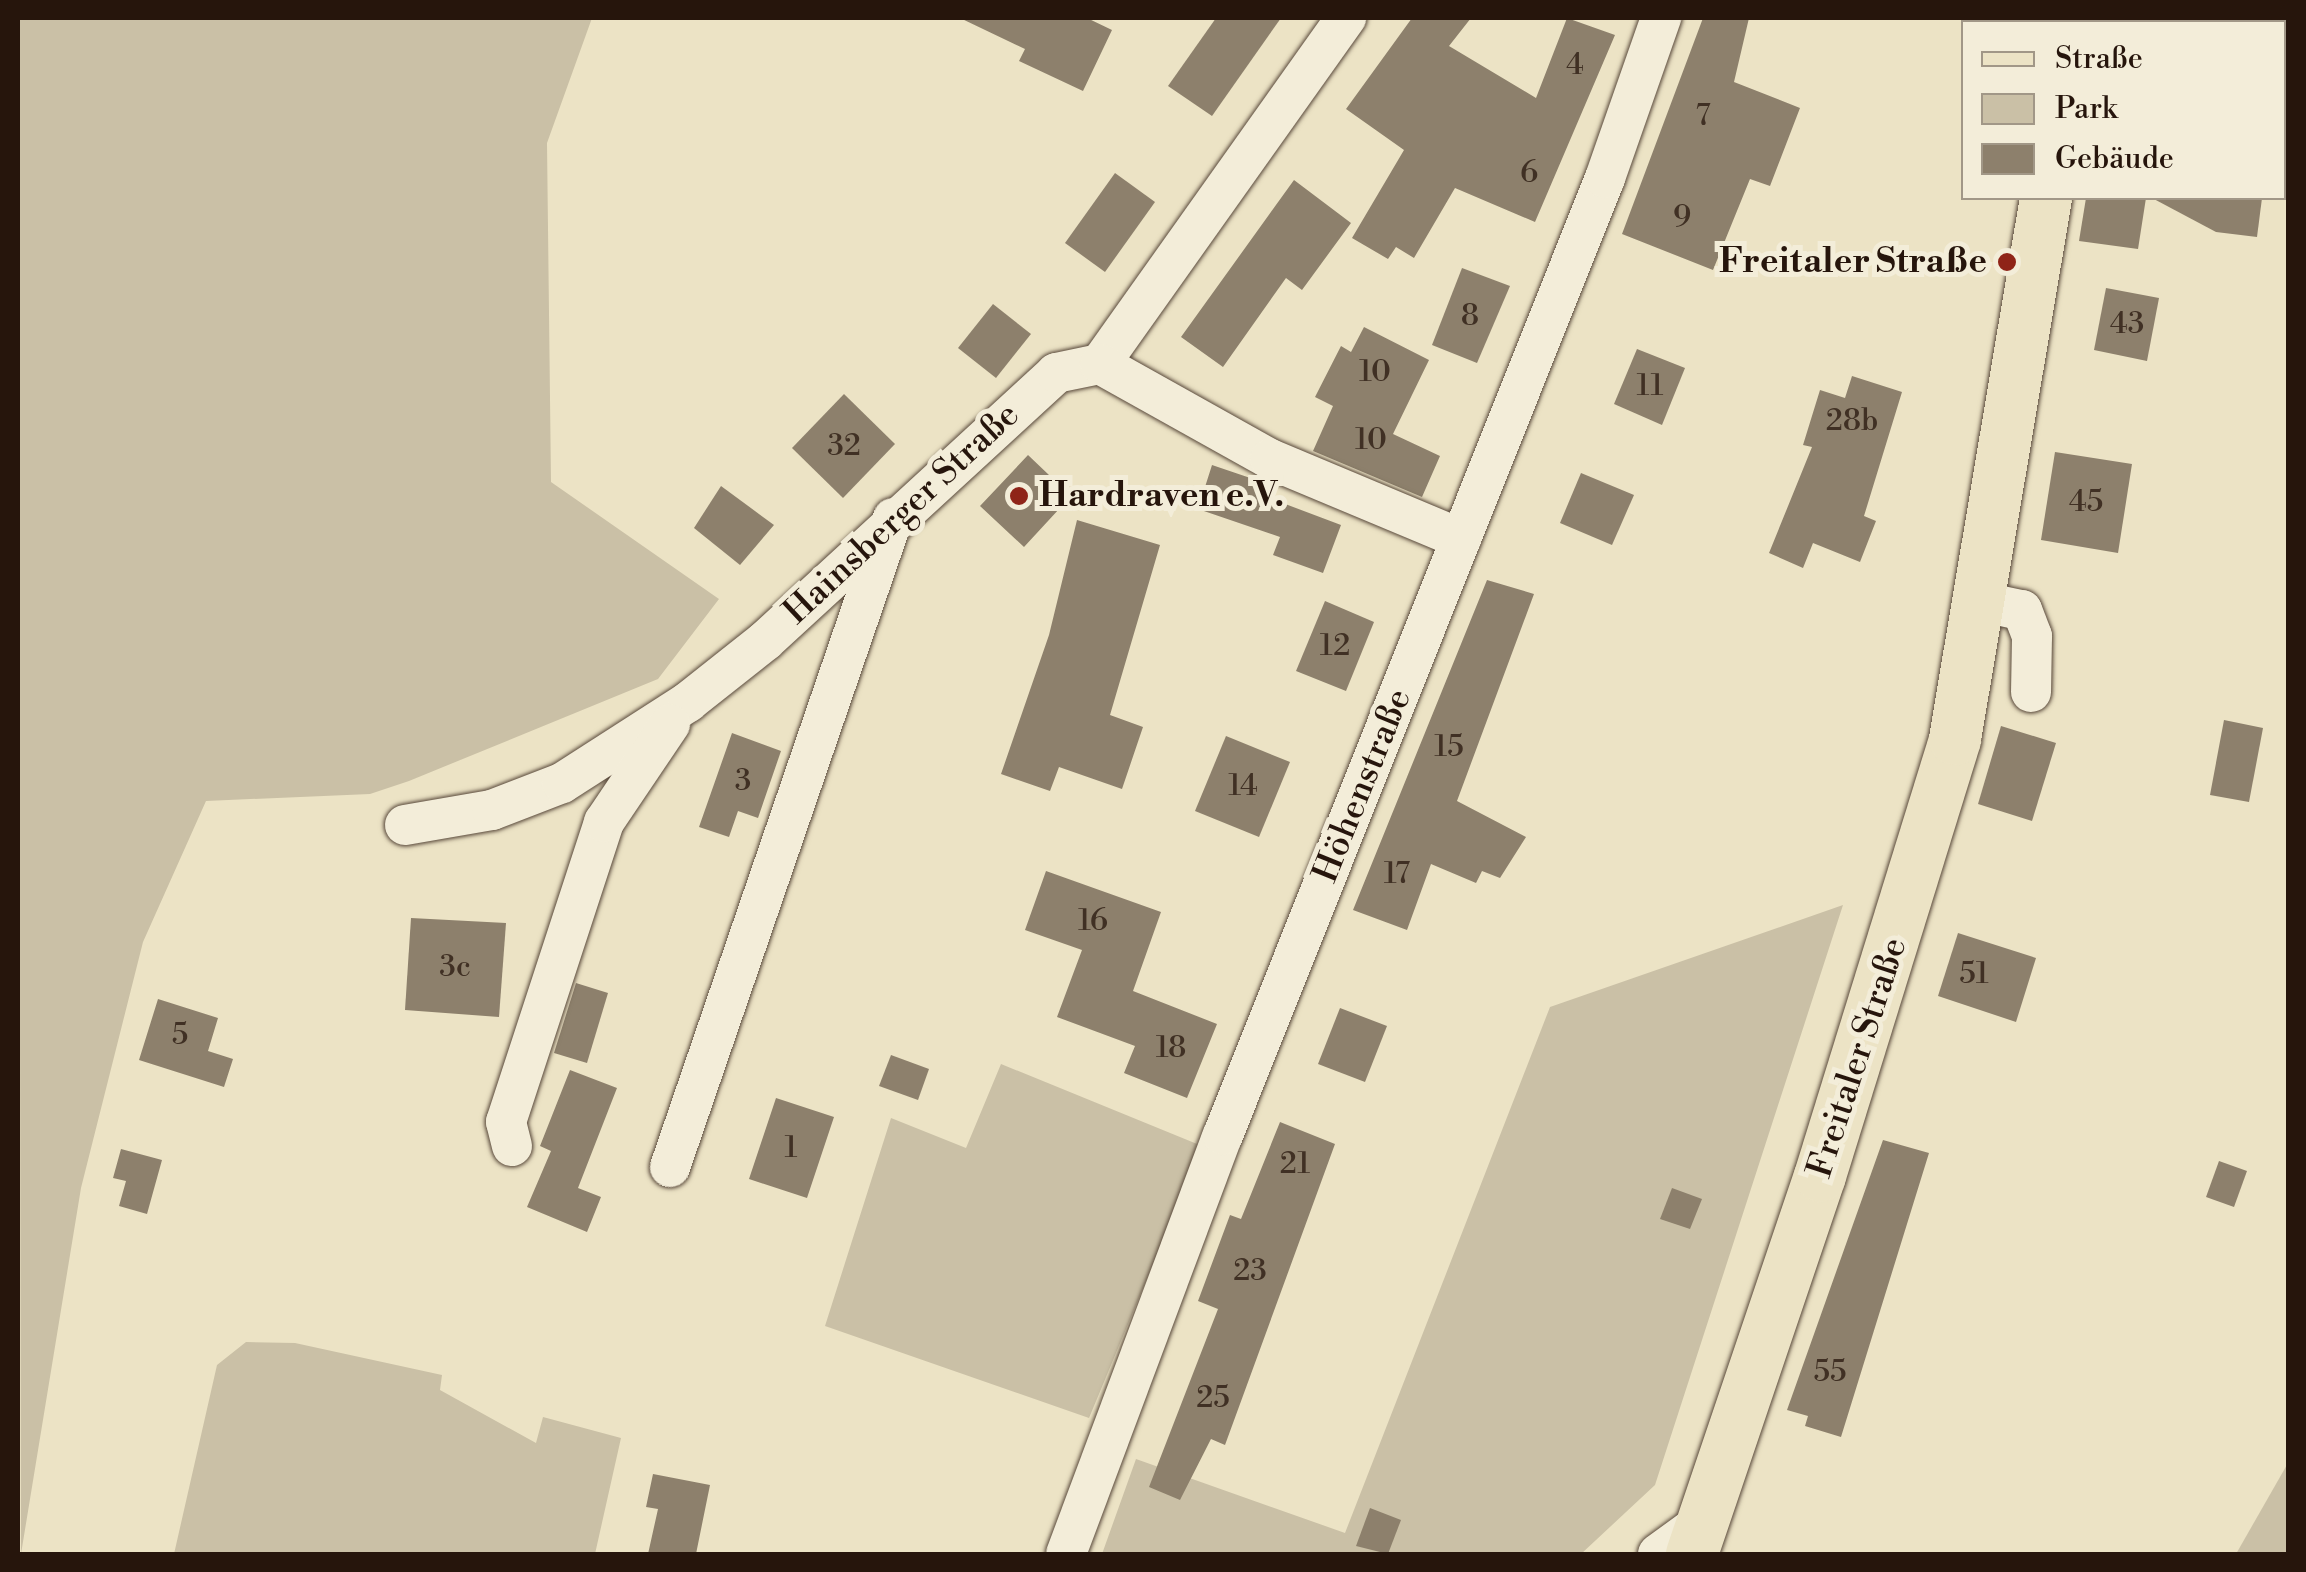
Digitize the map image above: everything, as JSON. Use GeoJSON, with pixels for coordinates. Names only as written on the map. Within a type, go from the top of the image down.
{"type":"FeatureCollection","features":[{"type":"Feature","properties":{"kind":"main road","name":"Freitaler Straße"},"geometry":{"type":"LineString","coordinates":[[1697,1538],[1922,856],[1983,602],[2046,200]]}},
{"type":"Feature","properties":{"kind":"street"},"geometry":{"type":"LineString","coordinates":[[1346,18],[1100,364],[1270,458],[1461,540]]}},
{"type":"Feature","properties":{"kind":"street","name":"Höhenstraße"},"geometry":{"type":"LineString","coordinates":[[1066,1554],[1209,1172],[1461,540],[1660,18]]}},
{"type":"Feature","properties":{"kind":"street","name":"Hainsberger Straße"},"geometry":{"type":"LineString","coordinates":[[700,692],[1056,373],[1100,364]]}},
{"type":"Feature","properties":{"kind":"street"},"geometry":{"type":"LineString","coordinates":[[670,1167],[893,518]]}},
{"type":"Feature","properties":{"kind":"street"},"geometry":{"type":"LineString","coordinates":[[1983,602],[2022,610],[2032,636],[2031,692]]}},
{"type":"Feature","properties":{"kind":"street"},"geometry":{"type":"LineString","coordinates":[[405,824],[492,810],[562,783],[700,692]]}},
{"type":"Feature","properties":{"kind":"street"},"geometry":{"type":"LineString","coordinates":[[512,1146],[506,1122],[604,822],[630,774],[700,692]]}},
{"type":"Feature","properties":{"kind":"street"},"geometry":{"type":"LineString","coordinates":[[1658,1554],[1697,1538]]}},
{"type":"Feature","properties":{"kind":"green space"},"geometry":{"type":"Polygon","coordinates":[[[18,18],[592,18],[547,143],[551,482],[719,599],[658,679],[409,781],[370,794],[206,801],[143,942],[81,1188],[21,1554],[18,18]]]}},
{"type":"Feature","properties":{"kind":"green space"},"geometry":{"type":"Polygon","coordinates":[[[1843,905],[1655,1485],[1581,1554],[1102,1554],[1136,1459],[1345,1533],[1550,1007],[1843,905]]]}},
{"type":"Feature","properties":{"kind":"green space"},"geometry":{"type":"Polygon","coordinates":[[[1001,1064],[1202,1146],[1089,1418],[825,1326],[891,1118],[966,1148],[1001,1064]]]}},
{"type":"Feature","properties":{"kind":"green space"},"geometry":{"type":"Polygon","coordinates":[[[246,1342],[295,1343],[442,1375],[440,1390],[536,1443],[543,1417],[621,1438],[595,1554],[174,1554],[217,1365],[246,1342]]]}},
{"type":"Feature","properties":{"kind":"green space"},"geometry":{"type":"Polygon","coordinates":[[[2288,1463],[2288,1554],[2236,1554],[2288,1463]]]}},
{"type":"Feature","properties":{"kind":"building"},"geometry":{"type":"Polygon","coordinates":[[[960,18],[1087,18],[1112,30],[1083,91],[1019,61],[1025,49],[960,18]]]}},
{"type":"Feature","properties":{"kind":"building"},"geometry":{"type":"Polygon","coordinates":[[[1216,18],[1281,18],[1212,116],[1168,86],[1216,18]]]}},
{"type":"Feature","properties":{"kind":"building"},"geometry":{"type":"Polygon","coordinates":[[[1412,18],[1471,18],[1449,46],[1536,98],[1567,18],[1615,35],[1535,222],[1455,188],[1414,258],[1396,247],[1388,259],[1352,238],[1404,150],[1346,109],[1412,18]]]}},
{"type":"Feature","properties":{"kind":"building"},"geometry":{"type":"Polygon","coordinates":[[[1703,18],[1749,18],[1734,82],[1800,108],[1770,186],[1750,179],[1713,270],[1622,234],[1703,18]]]}},
{"type":"Feature","properties":{"kind":"building"},"geometry":{"type":"Polygon","coordinates":[[[1115,173],[1155,202],[1105,272],[1065,243],[1115,173]]]}},
{"type":"Feature","properties":{"kind":"building"},"geometry":{"type":"Polygon","coordinates":[[[1294,180],[1351,223],[1302,290],[1286,278],[1223,367],[1181,337],[1294,180]]]}},
{"type":"Feature","properties":{"kind":"building"},"geometry":{"type":"Polygon","coordinates":[[[2086,200],[2146,200],[2138,249],[2079,241],[2086,200]]]}},
{"type":"Feature","properties":{"kind":"building"},"geometry":{"type":"Polygon","coordinates":[[[2156,200],[2262,200],[2257,237],[2216,232],[2156,200]]]}},
{"type":"Feature","properties":{"kind":"building"},"geometry":{"type":"Polygon","coordinates":[[[1462,268],[1510,286],[1477,363],[1432,345],[1462,268]]]}},
{"type":"Feature","properties":{"kind":"building"},"geometry":{"type":"Polygon","coordinates":[[[2106,288],[2159,298],[2147,361],[2094,350],[2106,288]]]}},
{"type":"Feature","properties":{"kind":"building"},"geometry":{"type":"Polygon","coordinates":[[[993,304],[1031,334],[996,378],[958,348],[993,304]]]}},
{"type":"Feature","properties":{"kind":"building"},"geometry":{"type":"Polygon","coordinates":[[[1364,327],[1429,360],[1393,434],[1440,456],[1422,497],[1313,451],[1333,406],[1315,397],[1341,346],[1351,352],[1364,327]]]}},
{"type":"Feature","properties":{"kind":"building"},"geometry":{"type":"Polygon","coordinates":[[[1637,349],[1685,368],[1662,425],[1614,404],[1637,349]]]}},
{"type":"Feature","properties":{"kind":"building"},"geometry":{"type":"Polygon","coordinates":[[[1852,376],[1902,392],[1864,516],[1876,521],[1860,562],[1813,543],[1803,568],[1769,553],[1812,447],[1803,445],[1820,390],[1845,398],[1852,376]]]}},
{"type":"Feature","properties":{"kind":"building"},"geometry":{"type":"Polygon","coordinates":[[[844,394],[895,444],[843,498],[792,448],[844,394]]]}},
{"type":"Feature","properties":{"kind":"building"},"geometry":{"type":"Polygon","coordinates":[[[2055,452],[2132,464],[2118,553],[2041,540],[2055,452]]]}},
{"type":"Feature","properties":{"kind":"building","name":"Hardraven e.V."},"geometry":{"type":"Polygon","coordinates":[[[1028,455],[1049,475],[1038,487],[1060,508],[1024,547],[980,506],[1028,455]]]}},
{"type":"Feature","properties":{"kind":"building"},"geometry":{"type":"Polygon","coordinates":[[[1212,465],[1268,484],[1264,496],[1341,525],[1323,573],[1273,555],[1280,537],[1198,509],[1212,465]]]}},
{"type":"Feature","properties":{"kind":"building"},"geometry":{"type":"Polygon","coordinates":[[[1581,473],[1634,495],[1612,545],[1560,523],[1581,473]]]}},
{"type":"Feature","properties":{"kind":"building"},"geometry":{"type":"Polygon","coordinates":[[[721,486],[774,525],[740,565],[694,528],[721,486]]]}},
{"type":"Feature","properties":{"kind":"building"},"geometry":{"type":"Polygon","coordinates":[[[1077,520],[1160,545],[1110,715],[1143,727],[1122,789],[1059,767],[1050,791],[1001,774],[1049,635],[1077,520]]]}},
{"type":"Feature","properties":{"kind":"building"},"geometry":{"type":"Polygon","coordinates":[[[1487,580],[1534,594],[1457,801],[1526,837],[1500,878],[1482,871],[1476,883],[1431,864],[1407,930],[1353,910],[1487,580]]]}},
{"type":"Feature","properties":{"kind":"building"},"geometry":{"type":"Polygon","coordinates":[[[1325,601],[1374,622],[1346,691],[1296,671],[1325,601]]]}},
{"type":"Feature","properties":{"kind":"building"},"geometry":{"type":"Polygon","coordinates":[[[2224,720],[2263,728],[2249,802],[2210,795],[2224,720]]]}},
{"type":"Feature","properties":{"kind":"building"},"geometry":{"type":"Polygon","coordinates":[[[2001,726],[2056,743],[2032,821],[1978,804],[2001,726]]]}},
{"type":"Feature","properties":{"kind":"building"},"geometry":{"type":"Polygon","coordinates":[[[732,733],[781,751],[758,818],[738,811],[729,837],[699,827],[732,733]]]}},
{"type":"Feature","properties":{"kind":"building"},"geometry":{"type":"Polygon","coordinates":[[[1226,736],[1290,762],[1259,837],[1195,811],[1226,736]]]}},
{"type":"Feature","properties":{"kind":"building"},"geometry":{"type":"Polygon","coordinates":[[[1046,871],[1161,912],[1133,991],[1217,1024],[1187,1098],[1124,1073],[1135,1046],[1057,1017],[1082,950],[1025,930],[1046,871]]]}},
{"type":"Feature","properties":{"kind":"building"},"geometry":{"type":"Polygon","coordinates":[[[411,918],[506,923],[499,1017],[405,1010],[411,918]]]}},
{"type":"Feature","properties":{"kind":"building"},"geometry":{"type":"Polygon","coordinates":[[[1958,933],[2036,958],[2016,1022],[1938,996],[1958,933]]]}},
{"type":"Feature","properties":{"kind":"building"},"geometry":{"type":"Polygon","coordinates":[[[576,983],[608,993],[587,1063],[554,1053],[576,983]]]}},
{"type":"Feature","properties":{"kind":"building"},"geometry":{"type":"Polygon","coordinates":[[[158,999],[218,1018],[208,1051],[233,1059],[224,1087],[139,1060],[158,999]]]}},
{"type":"Feature","properties":{"kind":"building"},"geometry":{"type":"Polygon","coordinates":[[[1340,1008],[1387,1026],[1365,1082],[1318,1064],[1340,1008]]]}},
{"type":"Feature","properties":{"kind":"building"},"geometry":{"type":"Polygon","coordinates":[[[891,1055],[929,1069],[918,1100],[879,1086],[891,1055]]]}},
{"type":"Feature","properties":{"kind":"building"},"geometry":{"type":"Polygon","coordinates":[[[570,1070],[617,1088],[578,1188],[601,1197],[587,1232],[527,1207],[551,1151],[540,1146],[570,1070]]]}},
{"type":"Feature","properties":{"kind":"building"},"geometry":{"type":"Polygon","coordinates":[[[776,1098],[834,1117],[807,1198],[749,1179],[776,1098]]]}},
{"type":"Feature","properties":{"kind":"building"},"geometry":{"type":"Polygon","coordinates":[[[1280,1122],[1335,1144],[1225,1445],[1211,1439],[1180,1500],[1149,1487],[1218,1309],[1198,1301],[1230,1215],[1241,1219],[1280,1122]]]}},
{"type":"Feature","properties":{"kind":"building"},"geometry":{"type":"Polygon","coordinates":[[[1883,1140],[1929,1153],[1841,1437],[1805,1426],[1808,1416],[1787,1410],[1883,1140]]]}},
{"type":"Feature","properties":{"kind":"building"},"geometry":{"type":"Polygon","coordinates":[[[121,1149],[162,1160],[147,1214],[119,1206],[126,1181],[113,1178],[121,1149]]]}},
{"type":"Feature","properties":{"kind":"building"},"geometry":{"type":"Polygon","coordinates":[[[2219,1161],[2247,1171],[2234,1207],[2206,1197],[2219,1161]]]}},
{"type":"Feature","properties":{"kind":"building"},"geometry":{"type":"Polygon","coordinates":[[[1672,1188],[1702,1199],[1690,1229],[1660,1219],[1672,1188]]]}},
{"type":"Feature","properties":{"kind":"building"},"geometry":{"type":"Polygon","coordinates":[[[653,1474],[710,1485],[696,1554],[648,1554],[658,1509],[646,1507],[653,1474]]]}},
{"type":"Feature","properties":{"kind":"building"},"geometry":{"type":"Polygon","coordinates":[[[1370,1508],[1401,1520],[1388,1554],[1356,1546],[1370,1508]]]}},
{"type":"Feature","properties":{"kind":"place","name":"Freitaler Straße"},"geometry":{"type":"Point","coordinates":[2007,262]}},
{"type":"Feature","properties":{"kind":"place","name":"Hardraven e.V."},"geometry":{"type":"Point","coordinates":[1019,496]}}]}
